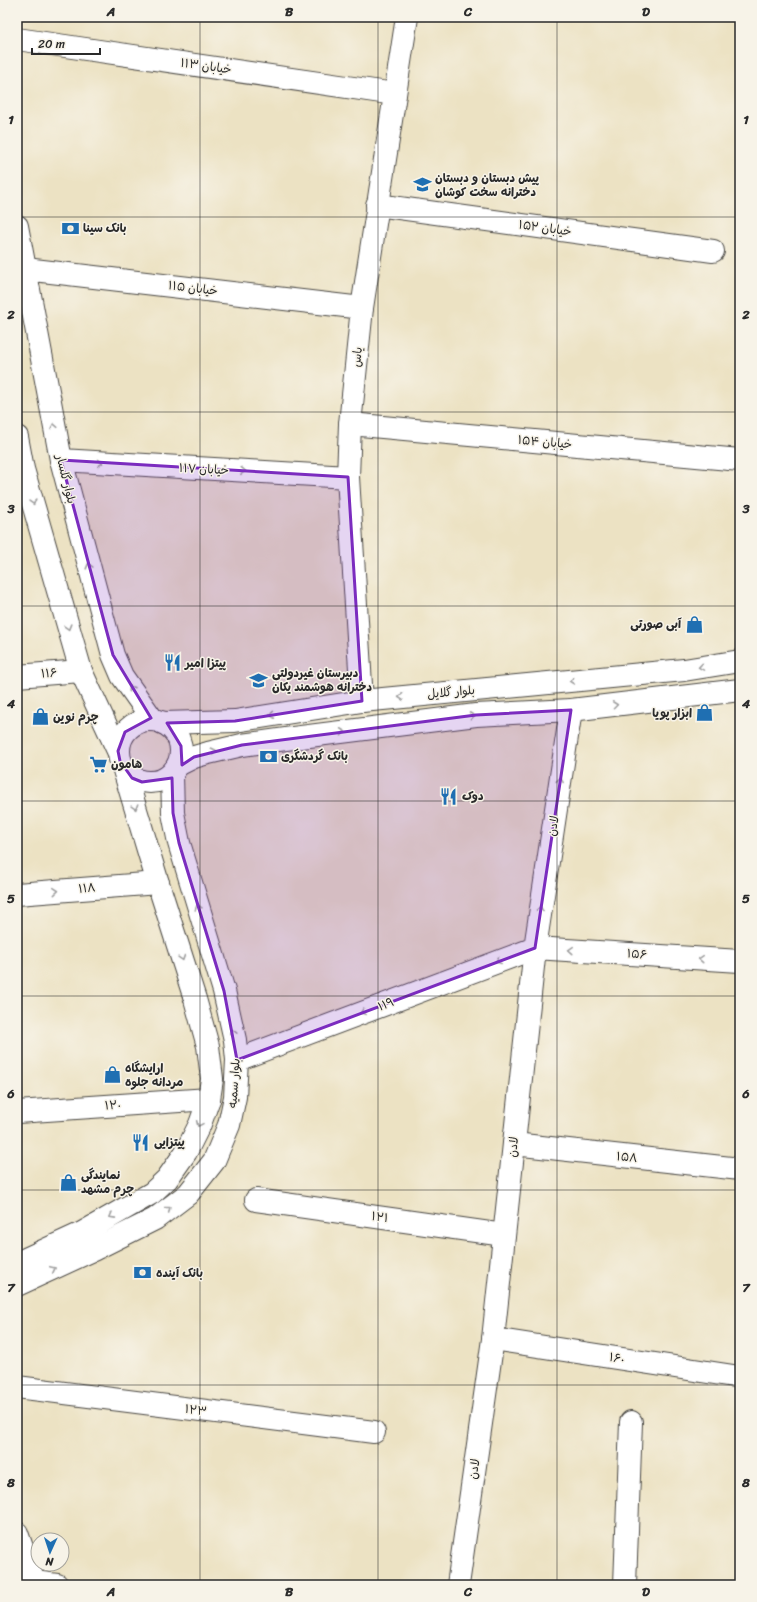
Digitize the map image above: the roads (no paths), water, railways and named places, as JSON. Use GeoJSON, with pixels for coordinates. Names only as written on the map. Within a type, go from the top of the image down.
{"type":"FeatureCollection","features":[{"type":"Feature","properties":{"kind":"street","name":"یاس"},"geometry":{"type":"LineString","coordinates":[[362,700],[348,477],[350,424],[362,308],[407,17]]}},
{"type":"Feature","properties":{"kind":"street","name":"خیابان ۱۱۳"},"geometry":{"type":"LineString","coordinates":[[17,39],[395,94]]}},
{"type":"Feature","properties":{"kind":"street","name":"خیابان ۱۵۲"},"geometry":{"type":"LineString","coordinates":[[377,205],[713,251]]}},
{"type":"Feature","properties":{"kind":"street","name":"بلوار گلسار"},"geometry":{"type":"LineString","coordinates":[[17,226],[61,460],[113,655],[122,676],[158,721]]}},
{"type":"Feature","properties":{"kind":"street","name":"خیابان ۱۱۵"},"geometry":{"type":"LineString","coordinates":[[25,269],[362,308]]}},
{"type":"Feature","properties":{"kind":"street","name":"خیابان ۱۵۴"},"geometry":{"type":"LineString","coordinates":[[350,424],[740,460]]}},
{"type":"Feature","properties":{"kind":"street"},"geometry":{"type":"LineString","coordinates":[[18,447],[81,671],[121,760],[132,778],[153,783],[164,780],[175,770],[201,755],[249,744],[476,715],[571,710],[740,690]]}},
{"type":"Feature","properties":{"kind":"street","name":"خیابان ۱۱۷"},"geometry":{"type":"LineString","coordinates":[[61,460],[348,477]]}},
{"type":"Feature","properties":{"kind":"street","name":"بلوار گلایل"},"geometry":{"type":"LineString","coordinates":[[158,721],[235,721],[362,700],[684,670],[740,661]]}},
{"type":"Feature","properties":{"kind":"street","name":"۱۱۶"},"geometry":{"type":"LineString","coordinates":[[17,676],[81,671]]}},
{"type":"Feature","properties":{"kind":"street","name":"لادن"},"geometry":{"type":"LineString","coordinates":[[458,1585],[493,1339],[535,948],[571,710]]}},
{"type":"Feature","properties":{"kind":"street"},"geometry":{"type":"LineString","coordinates":[[121,760],[120,741],[125,732],[133,725],[143,721],[158,721],[171,728],[178,736],[181,746],[181,756],[175,770]]}},
{"type":"Feature","properties":{"kind":"street","name":"بلوار سمیه"},"geometry":{"type":"LineString","coordinates":[[17,1263],[82,1233],[152,1193],[167,1179],[186,1152],[200,1124],[209,1099],[212,1080],[208,1046],[195,999],[121,760]]}},
{"type":"Feature","properties":{"kind":"street","name":"بلوار سمیه"},"geometry":{"type":"LineString","coordinates":[[17,1285],[156,1219],[188,1194],[214,1161],[230,1125],[236,1096],[237,1060],[235,1040],[224,991],[179,843],[173,813],[175,770]]}},
{"type":"Feature","properties":{"kind":"street","name":"۱۱۸"},"geometry":{"type":"LineString","coordinates":[[17,894],[158,883]]}},
{"type":"Feature","properties":{"kind":"street","name":"۱۵۶"},"geometry":{"type":"LineString","coordinates":[[535,948],[740,961]]}},
{"type":"Feature","properties":{"kind":"street","name":"۱۱۹"},"geometry":{"type":"LineString","coordinates":[[237,1060],[535,948]]}},
{"type":"Feature","properties":{"kind":"street","name":"۱۲۰"},"geometry":{"type":"LineString","coordinates":[[17,1112],[209,1099]]}},
{"type":"Feature","properties":{"kind":"street","name":"۱۵۸"},"geometry":{"type":"LineString","coordinates":[[514,1144],[740,1169]]}},
{"type":"Feature","properties":{"kind":"street","name":"۱۲۱"},"geometry":{"type":"LineString","coordinates":[[256,1200],[504,1235]]}},
{"type":"Feature","properties":{"kind":"street","name":"۱۶۰"},"geometry":{"type":"LineString","coordinates":[[493,1339],[740,1377]]}},
{"type":"Feature","properties":{"kind":"street","name":"۱۲۳"},"geometry":{"type":"LineString","coordinates":[[17,1387],[374,1432]]}},
{"type":"Feature","properties":{"kind":"street"},"geometry":{"type":"LineString","coordinates":[[625,1585],[631,1422]]}},
{"type":"Feature","properties":{"kind":"street"},"geometry":{"type":"LineString","coordinates":[[17,1533],[31,1584],[57,1585]]}},
{"type":"Feature","properties":{"kind":"place","name":"پیش دبستان و دبستان دخترانه سخت کوشان"},"geometry":{"type":"Point","coordinates":[422,185]}},
{"type":"Feature","properties":{"kind":"place","name":"بانک سینا"},"geometry":{"type":"Point","coordinates":[70,228]}},
{"type":"Feature","properties":{"kind":"place","name":"آبی صورتی"},"geometry":{"type":"Point","coordinates":[694,624]}},
{"type":"Feature","properties":{"kind":"place","name":"پیتزا امیر"},"geometry":{"type":"Point","coordinates":[172,663]}},
{"type":"Feature","properties":{"kind":"place","name":"دبیرستان غیردولتی دخترانه هوشمند یکان"},"geometry":{"type":"Point","coordinates":[259,680]}},
{"type":"Feature","properties":{"kind":"place","name":"ابزار پویا"},"geometry":{"type":"Point","coordinates":[705,713]}},
{"type":"Feature","properties":{"kind":"place","name":"چرم نوین"},"geometry":{"type":"Point","coordinates":[40,717]}},
{"type":"Feature","properties":{"kind":"place","name":"بانک گردشگری"},"geometry":{"type":"Point","coordinates":[268,756]}},
{"type":"Feature","properties":{"kind":"place","name":"هامون"},"geometry":{"type":"Point","coordinates":[98,764]}},
{"type":"Feature","properties":{"kind":"place","name":"دوک"},"geometry":{"type":"Point","coordinates":[449,796]}},
{"type":"Feature","properties":{"kind":"place","name":"ارایشگاه مردانه جلوه"},"geometry":{"type":"Point","coordinates":[112,1075]}},
{"type":"Feature","properties":{"kind":"place","name":"پیتزایی"},"geometry":{"type":"Point","coordinates":[141,1142]}},
{"type":"Feature","properties":{"kind":"place","name":"نمایندگی چرم مشهد"},"geometry":{"type":"Point","coordinates":[68,1182]}},
{"type":"Feature","properties":{"kind":"place","name":"بانک آینده"},"geometry":{"type":"Point","coordinates":[143,1273]}}]}
